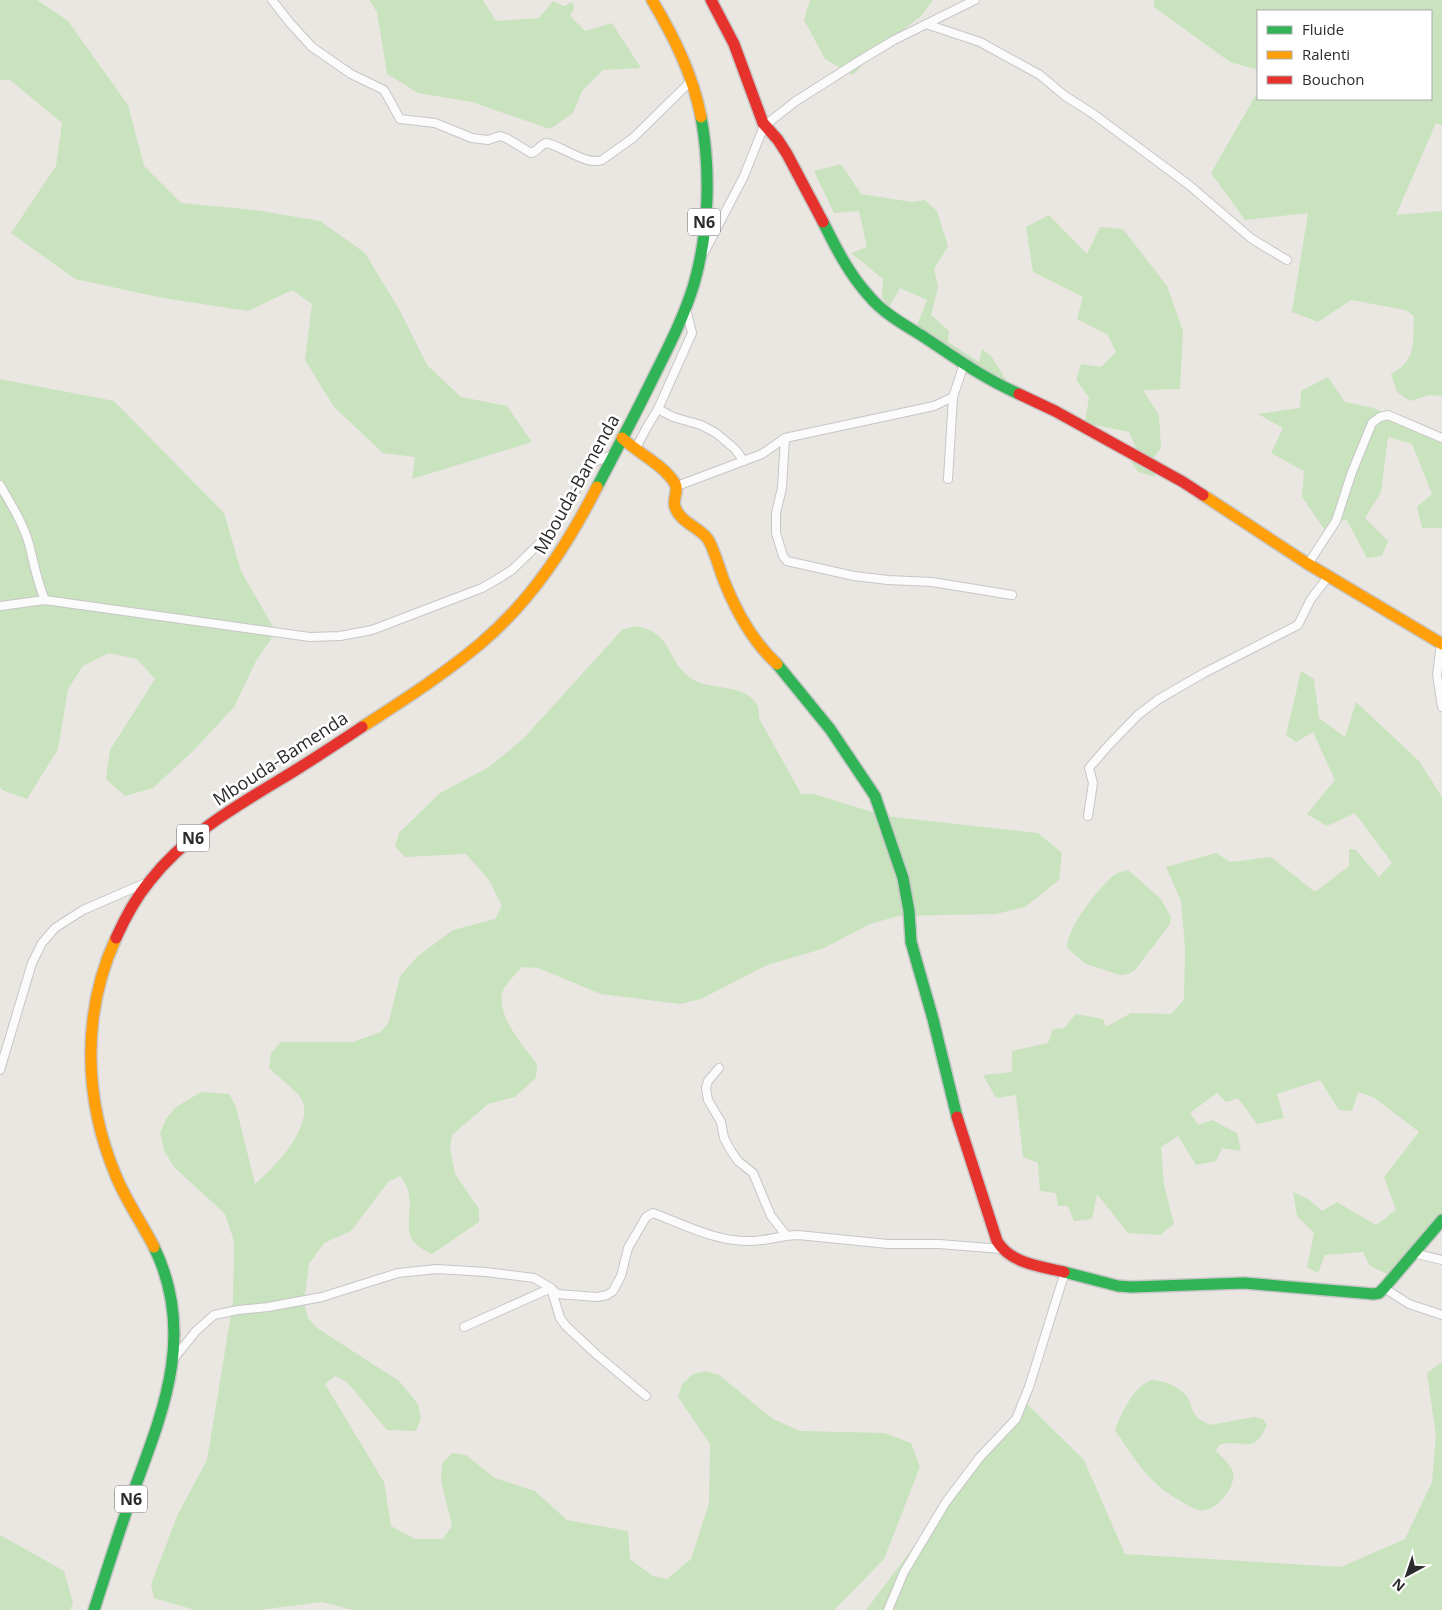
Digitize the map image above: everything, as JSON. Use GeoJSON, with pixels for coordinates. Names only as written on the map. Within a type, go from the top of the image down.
{"type":"FeatureCollection","features":[{"type":"Feature","properties":{"kind":"main road","name":"Mbouda-Bamenda"},"geometry":{"type":"LineString","coordinates":[[94,1610],[158,1420],[174,1359],[175,1330],[170,1291],[156,1250],[118,1181],[106,1151],[96,1116],[91,1074],[92,1027],[98,989],[107,959],[121,927],[148,882],[170,857],[194,836],[230,810],[328,750],[467,655],[504,622],[533,590],[561,552],[614,455],[662,360],[685,307],[699,263],[707,193],[706,138],[701,107],[681,52],[667,23],[652,0]]}},
{"type":"Feature","properties":{"kind":"main road"},"geometry":{"type":"LineString","coordinates":[[711,0],[723,17],[764,126],[778,140],[786,153],[846,265],[863,290],[884,311],[998,385],[1076,422],[1183,482],[1328,577],[1442,644]]}},
{"type":"Feature","properties":{"kind":"main road"},"geometry":{"type":"LineString","coordinates":[[622,438],[635,450],[665,470],[677,486],[674,505],[681,518],[708,539],[726,586],[749,631],[763,651],[779,666],[830,729],[875,796],[903,878],[910,911],[911,942],[960,1128],[997,1241],[1002,1249],[1016,1260],[1118,1286],[1173,1288],[1224,1283],[1278,1284],[1374,1294],[1379,1293],[1384,1288],[1442,1220]]}},
{"type":"Feature","properties":{"kind":"street"},"geometry":{"type":"LineString","coordinates":[[272,0],[290,23],[312,46],[351,74],[384,90],[400,119],[435,122],[472,138],[488,140],[500,136],[531,152],[534,152],[542,144],[546,143],[588,160],[597,162],[602,160],[633,138],[692,80]]}},
{"type":"Feature","properties":{"kind":"street"},"geometry":{"type":"LineString","coordinates":[[699,263],[744,176],[764,126],[796,100],[894,40],[976,0]]}},
{"type":"Feature","properties":{"kind":"street"},"geometry":{"type":"LineString","coordinates":[[926,24],[980,42],[1040,75],[1065,96],[1092,112],[1189,185],[1252,239],[1287,260]]}},
{"type":"Feature","properties":{"kind":"street"},"geometry":{"type":"LineString","coordinates":[[635,450],[646,427],[658,409],[692,333],[685,307]]}},
{"type":"Feature","properties":{"kind":"street"},"geometry":{"type":"LineString","coordinates":[[948,479],[954,397],[964,364]]}},
{"type":"Feature","properties":{"kind":"street"},"geometry":{"type":"LineString","coordinates":[[677,486],[762,454],[784,438],[934,406],[954,397]]}},
{"type":"Feature","properties":{"kind":"street"},"geometry":{"type":"LineString","coordinates":[[658,409],[673,417],[716,433],[735,449],[744,462]]}},
{"type":"Feature","properties":{"kind":"street"},"geometry":{"type":"LineString","coordinates":[[1308,564],[1336,521],[1352,472],[1372,423],[1380,417],[1388,415],[1442,438]]}},
{"type":"Feature","properties":{"kind":"street"},"geometry":{"type":"LineString","coordinates":[[784,438],[782,488],[776,513],[776,533],[782,556],[787,560],[854,576],[932,582],[1012,595]]}},
{"type":"Feature","properties":{"kind":"street"},"geometry":{"type":"LineString","coordinates":[[0,606],[45,600],[310,636],[340,636],[372,630],[482,588],[512,570],[552,530],[587,469],[594,462],[614,455]]}},
{"type":"Feature","properties":{"kind":"street"},"geometry":{"type":"LineString","coordinates":[[0,486],[13,506],[29,542],[38,585],[45,600]]}},
{"type":"Feature","properties":{"kind":"street"},"geometry":{"type":"LineString","coordinates":[[1088,816],[1094,783],[1089,768],[1138,715],[1159,699],[1204,673],[1298,625],[1311,599],[1328,577]]}},
{"type":"Feature","properties":{"kind":"street"},"geometry":{"type":"LineString","coordinates":[[1442,644],[1437,674],[1442,707]]}},
{"type":"Feature","properties":{"kind":"street"},"geometry":{"type":"LineString","coordinates":[[0,1070],[32,963],[42,943],[55,928],[83,910],[148,882]]}},
{"type":"Feature","properties":{"kind":"street"},"geometry":{"type":"LineString","coordinates":[[719,1068],[708,1082],[706,1088],[708,1100],[721,1122],[724,1138],[731,1151],[738,1161],[753,1173],[771,1216],[786,1235]]}},
{"type":"Feature","properties":{"kind":"street"},"geometry":{"type":"LineString","coordinates":[[174,1359],[196,1331],[214,1315],[322,1297],[398,1272],[436,1269],[486,1272],[534,1278],[557,1294],[598,1297],[607,1295],[613,1291],[620,1276],[628,1248],[646,1217],[654,1213],[697,1232],[715,1237],[750,1241],[786,1235],[888,1244],[939,1244],[1002,1249]]}},
{"type":"Feature","properties":{"kind":"street"},"geometry":{"type":"LineString","coordinates":[[1413,1253],[1442,1260]]}},
{"type":"Feature","properties":{"kind":"street"},"geometry":{"type":"LineString","coordinates":[[888,1610],[904,1572],[922,1539],[946,1502],[980,1457],[1016,1419],[1029,1387],[1065,1272]]}},
{"type":"Feature","properties":{"kind":"street"},"geometry":{"type":"LineString","coordinates":[[464,1327],[551,1288]]}},
{"type":"Feature","properties":{"kind":"street"},"geometry":{"type":"LineString","coordinates":[[551,1288],[560,1318],[566,1326],[646,1396]]}},
{"type":"Feature","properties":{"kind":"street"},"geometry":{"type":"LineString","coordinates":[[1384,1288],[1409,1304],[1442,1315]]}},
{"type":"Feature","properties":{"kind":"green space"},"geometry":{"type":"Polygon","coordinates":[[[0,0],[37,0],[68,21],[128,105],[144,166],[181,203],[255,210],[320,221],[365,253],[399,309],[427,365],[461,397],[507,406],[532,442],[412,479],[415,457],[383,453],[334,407],[305,360],[312,304],[292,290],[248,311],[163,298],[75,279],[11,233],[56,166],[62,123],[10,80],[0,80],[0,0]]]}},
{"type":"Feature","properties":{"kind":"green space"},"geometry":{"type":"Polygon","coordinates":[[[369,0],[483,0],[496,21],[539,18],[553,1],[564,6],[572,2],[574,8],[570,16],[585,31],[612,23],[641,68],[603,70],[582,91],[573,113],[550,129],[472,102],[418,93],[387,74],[377,12],[369,0]]]}},
{"type":"Feature","properties":{"kind":"green space"},"geometry":{"type":"Polygon","coordinates":[[[810,0],[933,0],[921,16],[877,50],[853,75],[825,59],[804,20],[810,0]]]}},
{"type":"Feature","properties":{"kind":"green space"},"geometry":{"type":"Polygon","coordinates":[[[1154,0],[1442,0],[1442,126],[1436,123],[1396,215],[1442,211],[1442,396],[1429,395],[1410,401],[1397,392],[1391,374],[1406,363],[1410,357],[1413,343],[1414,316],[1405,310],[1351,300],[1318,322],[1292,312],[1308,213],[1245,220],[1211,173],[1257,93],[1257,100],[1432,100],[1432,10],[1257,10],[1257,70],[1230,62],[1154,7],[1154,0]]]}},
{"type":"Feature","properties":{"kind":"green space"},"geometry":{"type":"Polygon","coordinates":[[[841,164],[861,194],[912,202],[925,200],[937,211],[948,246],[934,269],[938,287],[931,315],[949,331],[948,342],[979,362],[982,349],[992,357],[1006,380],[1003,389],[915,330],[927,300],[900,288],[889,307],[882,298],[883,279],[851,253],[867,247],[859,211],[834,213],[814,171],[841,164]]]}},
{"type":"Feature","properties":{"kind":"green space"},"geometry":{"type":"Polygon","coordinates":[[[1049,215],[1087,254],[1100,227],[1123,229],[1167,286],[1183,331],[1180,389],[1143,390],[1159,415],[1161,448],[1153,458],[1155,477],[1138,472],[1132,463],[1138,452],[1129,432],[1085,423],[1089,397],[1076,380],[1081,364],[1101,367],[1116,352],[1108,335],[1077,319],[1083,297],[1033,272],[1026,227],[1049,215]]]}},
{"type":"Feature","properties":{"kind":"green space"},"geometry":{"type":"Polygon","coordinates":[[[1328,377],[1345,402],[1374,408],[1442,442],[1442,528],[1422,528],[1417,507],[1432,494],[1412,444],[1388,437],[1381,492],[1365,518],[1388,541],[1382,556],[1367,558],[1346,519],[1324,529],[1302,497],[1304,471],[1271,453],[1283,428],[1258,414],[1300,408],[1301,391],[1328,377]]]}},
{"type":"Feature","properties":{"kind":"green space"},"geometry":{"type":"Polygon","coordinates":[[[0,379],[114,401],[224,513],[241,571],[276,632],[257,659],[234,707],[194,750],[153,788],[125,796],[106,779],[110,750],[155,679],[137,659],[109,653],[83,666],[68,689],[58,749],[27,799],[2,790],[0,787],[0,379]]]}},
{"type":"Feature","properties":{"kind":"green space"},"geometry":{"type":"Polygon","coordinates":[[[635,626],[657,635],[668,648],[683,672],[692,679],[700,683],[743,692],[750,697],[757,705],[759,718],[801,794],[814,794],[885,816],[1038,833],[1062,853],[1059,880],[1025,907],[996,914],[898,916],[870,924],[822,949],[767,965],[701,999],[680,1004],[601,994],[538,968],[522,967],[504,988],[501,997],[502,1007],[511,1028],[537,1064],[536,1078],[515,1097],[488,1104],[452,1135],[450,1148],[455,1174],[479,1209],[479,1222],[432,1254],[421,1248],[410,1234],[410,1200],[406,1185],[400,1176],[388,1182],[351,1231],[324,1243],[309,1264],[304,1304],[308,1318],[317,1328],[399,1381],[418,1404],[421,1418],[416,1431],[387,1430],[347,1382],[335,1376],[325,1384],[384,1482],[391,1526],[415,1539],[443,1539],[452,1526],[441,1481],[442,1463],[452,1453],[466,1455],[495,1478],[535,1491],[567,1520],[628,1531],[630,1559],[653,1576],[667,1579],[691,1559],[709,1503],[710,1444],[678,1397],[682,1384],[693,1374],[706,1371],[719,1375],[773,1419],[800,1431],[885,1433],[911,1443],[920,1467],[884,1559],[834,1610],[353,1610],[322,1602],[258,1610],[195,1610],[154,1598],[151,1584],[178,1514],[207,1460],[233,1302],[234,1241],[225,1214],[174,1167],[164,1151],[160,1133],[166,1119],[176,1107],[201,1092],[229,1094],[236,1107],[255,1184],[272,1168],[297,1134],[304,1111],[300,1097],[269,1068],[271,1053],[281,1042],[353,1042],[381,1032],[389,1021],[400,976],[418,956],[453,930],[495,919],[502,906],[489,880],[466,854],[405,857],[395,846],[399,833],[440,793],[489,767],[523,739],[622,630],[635,626]]]}},
{"type":"Feature","properties":{"kind":"green space"},"geometry":{"type":"Polygon","coordinates":[[[1301,671],[1314,679],[1319,718],[1345,737],[1356,702],[1419,761],[1442,797],[1442,1220],[1392,1276],[1370,1266],[1363,1252],[1325,1255],[1318,1273],[1307,1267],[1314,1233],[1297,1216],[1293,1192],[1308,1199],[1322,1211],[1337,1202],[1376,1225],[1396,1210],[1384,1177],[1419,1132],[1375,1098],[1358,1092],[1352,1111],[1339,1110],[1320,1080],[1277,1094],[1284,1118],[1257,1124],[1238,1098],[1226,1102],[1217,1093],[1190,1113],[1198,1125],[1212,1120],[1237,1133],[1241,1151],[1222,1148],[1216,1161],[1196,1165],[1178,1136],[1161,1147],[1164,1185],[1174,1224],[1160,1235],[1128,1233],[1097,1194],[1092,1219],[1074,1221],[1068,1206],[1058,1206],[1056,1193],[1040,1191],[1038,1163],[1023,1157],[1016,1095],[996,1098],[983,1075],[1012,1072],[1012,1051],[1048,1043],[1053,1029],[1064,1028],[1076,1014],[1103,1019],[1106,1027],[1131,1013],[1171,1014],[1184,1000],[1185,948],[1181,901],[1166,867],[1216,853],[1230,862],[1271,857],[1315,892],[1349,866],[1349,849],[1355,849],[1379,877],[1392,863],[1355,813],[1327,826],[1307,814],[1335,780],[1313,732],[1296,742],[1286,735],[1301,671]]]}},
{"type":"Feature","properties":{"kind":"green space"},"geometry":{"type":"Polygon","coordinates":[[[1128,870],[1160,898],[1171,917],[1170,924],[1135,970],[1128,974],[1120,975],[1086,964],[1067,948],[1068,939],[1084,909],[1107,882],[1118,873],[1128,870]]]}},
{"type":"Feature","properties":{"kind":"green space"},"geometry":{"type":"Polygon","coordinates":[[[1442,1362],[1442,1610],[866,1610],[1024,1401],[1084,1460],[1125,1554],[1341,1567],[1405,1539],[1432,1482],[1436,1436],[1427,1373],[1442,1362]]]}},
{"type":"Feature","properties":{"kind":"green space"},"geometry":{"type":"Polygon","coordinates":[[[1152,1380],[1167,1383],[1180,1390],[1188,1398],[1195,1415],[1210,1425],[1254,1417],[1263,1419],[1267,1425],[1262,1435],[1252,1444],[1228,1443],[1219,1445],[1216,1451],[1230,1466],[1233,1478],[1232,1484],[1224,1498],[1212,1508],[1199,1510],[1194,1508],[1159,1486],[1142,1469],[1115,1430],[1134,1394],[1145,1383],[1152,1380]]]}},
{"type":"Feature","properties":{"kind":"green space"},"geometry":{"type":"Polygon","coordinates":[[[0,1535],[64,1571],[73,1603],[70,1610],[0,1610],[0,1535]]]}},
{"type":"Feature","properties":{"kind":"traffic: fast"},"geometry":{"type":"LineString","coordinates":[[597,487],[670,344],[694,284],[703,243],[707,201],[706,158],[701,117]]}},
{"type":"Feature","properties":{"kind":"traffic: fast"},"geometry":{"type":"LineString","coordinates":[[823,222],[849,270],[862,288],[881,308],[970,368],[1019,394]]}},
{"type":"Feature","properties":{"kind":"traffic: fast"},"geometry":{"type":"LineString","coordinates":[[777,664],[830,729],[875,796],[903,878],[909,911],[911,942],[933,1019],[957,1117]]}},
{"type":"Feature","properties":{"kind":"traffic: fast"},"geometry":{"type":"LineString","coordinates":[[1064,1272],[1118,1286],[1132,1287],[1244,1283],[1374,1294],[1379,1293],[1384,1288],[1442,1220]]}},
{"type":"Feature","properties":{"kind":"traffic: fast"},"geometry":{"type":"LineString","coordinates":[[94,1610],[126,1512],[154,1436],[170,1374],[174,1343],[173,1312],[167,1280],[154,1247]]}},
{"type":"Feature","properties":{"kind":"traffic: slow"},"geometry":{"type":"LineString","coordinates":[[652,0],[668,28],[688,71],[701,117]]}},
{"type":"Feature","properties":{"kind":"traffic: slow"},"geometry":{"type":"LineString","coordinates":[[622,438],[656,464],[674,482],[676,485],[675,507],[681,517],[709,541],[724,581],[740,615],[760,646],[777,664]]}},
{"type":"Feature","properties":{"kind":"traffic: slow"},"geometry":{"type":"LineString","coordinates":[[362,727],[452,666],[480,644],[516,610],[560,551],[597,487]]}},
{"type":"Feature","properties":{"kind":"traffic: slow"},"geometry":{"type":"LineString","coordinates":[[1203,495],[1308,564],[1442,644]]}},
{"type":"Feature","properties":{"kind":"traffic: slow"},"geometry":{"type":"LineString","coordinates":[[116,938],[105,967],[92,1027],[93,1087],[105,1147],[116,1176],[154,1247]]}},
{"type":"Feature","properties":{"kind":"traffic: jam"},"geometry":{"type":"LineString","coordinates":[[711,0],[734,44],[763,123],[787,154],[823,222]]}},
{"type":"Feature","properties":{"kind":"traffic: jam"},"geometry":{"type":"LineString","coordinates":[[1019,394],[1055,411],[1203,495]]}},
{"type":"Feature","properties":{"kind":"traffic: jam"},"geometry":{"type":"LineString","coordinates":[[116,938],[144,888],[180,849],[233,808],[362,727]]}},
{"type":"Feature","properties":{"kind":"traffic: jam"},"geometry":{"type":"LineString","coordinates":[[957,1117],[997,1241],[1003,1249],[1018,1259],[1036,1266],[1064,1272]]}}]}
